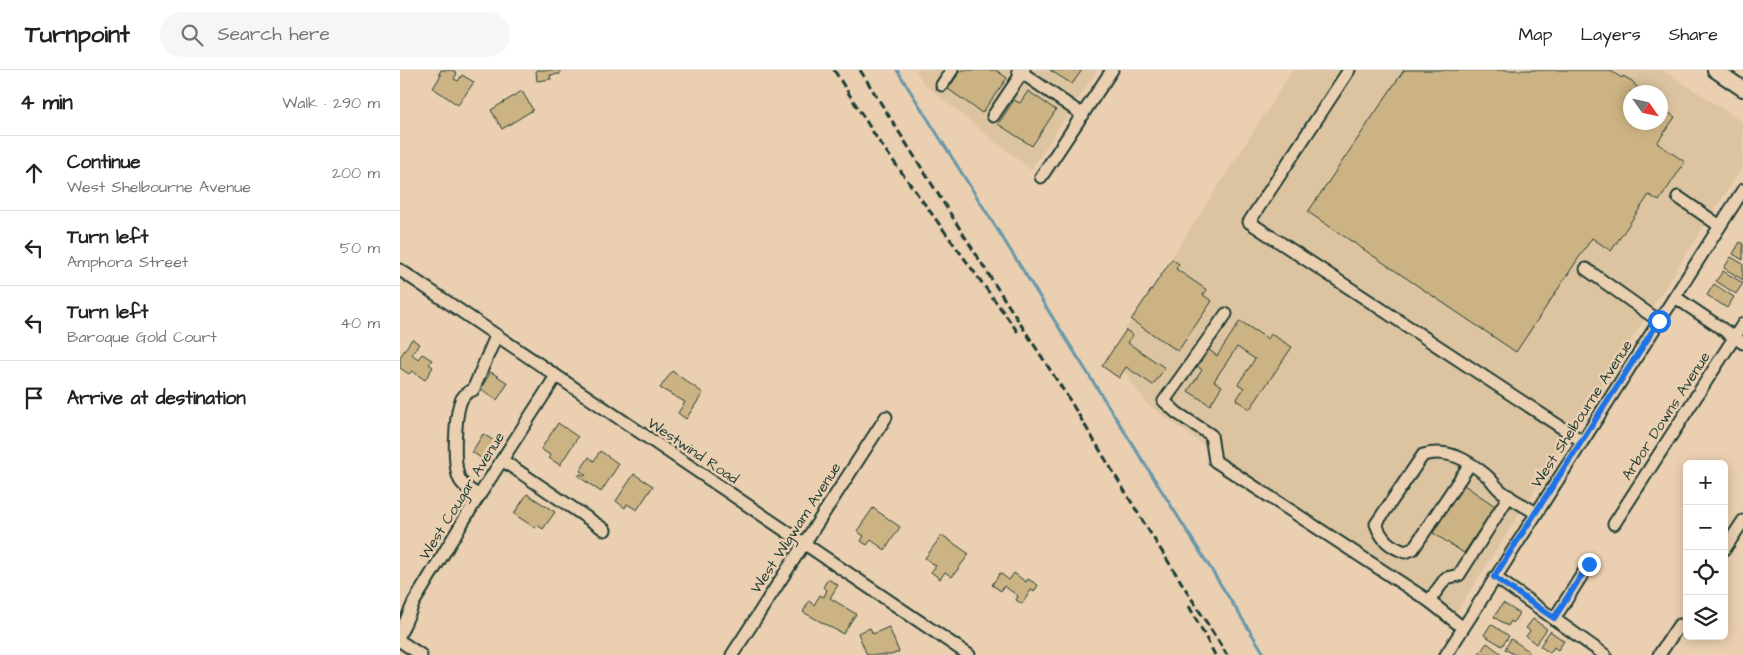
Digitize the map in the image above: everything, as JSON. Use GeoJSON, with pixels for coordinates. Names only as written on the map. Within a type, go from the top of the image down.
{"type":"FeatureCollection","features":[{"type":"Feature","properties":{"kind":"main road"},"geometry":{"type":"LineString","coordinates":[[1715,70],[1743,89]]}},
{"type":"Feature","properties":{"kind":"street"},"geometry":{"type":"LineString","coordinates":[[942,85],[952,70]]}},
{"type":"Feature","properties":{"kind":"street"},"geometry":{"type":"LineString","coordinates":[[1041,177],[1112,70]]}},
{"type":"Feature","properties":{"kind":"street"},"geometry":{"type":"LineString","coordinates":[[1349,70],[1249,222],[1582,441]]}},
{"type":"Feature","properties":{"kind":"street"},"geometry":{"type":"LineString","coordinates":[[993,116],[1021,71],[1082,114]]}},
{"type":"Feature","properties":{"kind":"street","name":"West Shelbourne Avenue"},"geometry":{"type":"LineString","coordinates":[[1446,655],[1462,627],[1743,190]]}},
{"type":"Feature","properties":{"kind":"street"},"geometry":{"type":"LineString","coordinates":[[1678,197],[1720,226]]}},
{"type":"Feature","properties":{"kind":"street"},"geometry":{"type":"LineString","coordinates":[[1586,269],[1659,321]]}},
{"type":"Feature","properties":{"kind":"street","name":"Westwind Road"},"geometry":{"type":"LineString","coordinates":[[400,270],[969,655]]}},
{"type":"Feature","properties":{"kind":"street"},"geometry":{"type":"LineString","coordinates":[[1675,297],[1739,340]]}},
{"type":"Feature","properties":{"kind":"street"},"geometry":{"type":"LineString","coordinates":[[1226,314],[1164,401],[1177,413],[1211,434],[1215,460],[1429,601],[1462,627]]}},
{"type":"Feature","properties":{"kind":"street","name":"Arbor Downs Avenue"},"geometry":{"type":"LineString","coordinates":[[1614,524],[1739,340],[1743,324]]}},
{"type":"Feature","properties":{"kind":"street"},"geometry":{"type":"LineString","coordinates":[[479,496],[459,479],[454,455],[460,402],[466,392],[473,390],[496,336]]}},
{"type":"Feature","properties":{"kind":"street","name":"West Cougar Avenue"},"geometry":{"type":"LineString","coordinates":[[400,634],[414,602],[556,376]]}},
{"type":"Feature","properties":{"kind":"street","name":"West Wigwam Avenue"},"geometry":{"type":"LineString","coordinates":[[732,655],[886,417]]}},
{"type":"Feature","properties":{"kind":"street"},"geometry":{"type":"LineString","coordinates":[[1470,464],[1413,549],[1405,552],[1393,548],[1380,536],[1376,524],[1423,455],[1433,453],[1446,453],[1461,458],[1470,464],[1487,476],[1500,490],[1536,513]]}},
{"type":"Feature","properties":{"kind":"street"},"geometry":{"type":"LineString","coordinates":[[502,460],[605,530]]}},
{"type":"Feature","properties":{"kind":"street"},"geometry":{"type":"LineString","coordinates":[[1429,601],[1446,578],[1459,575],[1509,496]]}},
{"type":"Feature","properties":{"kind":"street"},"geometry":{"type":"LineString","coordinates":[[1728,544],[1743,521]]}},
{"type":"Feature","properties":{"kind":"street"},"geometry":{"type":"LineString","coordinates":[[1554,618],[1589,564]]}},
{"type":"Feature","properties":{"kind":"street"},"geometry":{"type":"LineString","coordinates":[[1494,577],[1605,655]]}},
{"type":"Feature","properties":{"kind":"street"},"geometry":{"type":"LineString","coordinates":[[1659,655],[1679,625]]}},
{"type":"Feature","properties":{"kind":"street"},"geometry":{"type":"LineString","coordinates":[[400,641],[421,655]]}},
{"type":"Feature","properties":{"kind":"shaded area"},"geometry":{"type":"Polygon","coordinates":[[[915,70],[1097,70],[1031,170],[925,85],[915,70]]]}},
{"type":"Feature","properties":{"kind":"shaded area"},"geometry":{"type":"Polygon","coordinates":[[[1293,70],[1663,70],[1743,122],[1743,166],[1448,625],[1146,403],[1111,352],[1293,70]]]}},
{"type":"Feature","properties":{"kind":"building"},"geometry":{"type":"Polygon","coordinates":[[[441,70],[453,70],[457,73],[454,79],[458,81],[462,75],[474,82],[458,105],[433,88],[441,75],[439,74],[441,70]]]}},
{"type":"Feature","properties":{"kind":"building"},"geometry":{"type":"Polygon","coordinates":[[[536,70],[560,70],[560,74],[550,75],[551,79],[537,81],[536,70]]]}},
{"type":"Feature","properties":{"kind":"building"},"geometry":{"type":"Polygon","coordinates":[[[961,70],[996,70],[1007,78],[982,113],[948,89],[961,70]]]}},
{"type":"Feature","properties":{"kind":"building"},"geometry":{"type":"Polygon","coordinates":[[[1050,70],[1082,70],[1072,84],[1050,70]]]}},
{"type":"Feature","properties":{"kind":"building"},"geometry":{"type":"Polygon","coordinates":[[[1404,70],[1609,70],[1622,78],[1623,76],[1632,81],[1635,85],[1623,85],[1623,130],[1666,130],[1657,143],[1685,162],[1659,201],[1649,195],[1611,251],[1592,238],[1516,352],[1308,212],[1404,70]]]}},
{"type":"Feature","properties":{"kind":"building"},"geometry":{"type":"Polygon","coordinates":[[[522,91],[533,110],[502,129],[491,110],[522,91]]]}},
{"type":"Feature","properties":{"kind":"building"},"geometry":{"type":"Polygon","coordinates":[[[1028,91],[1056,110],[1032,146],[998,124],[1014,100],[1020,103],[1028,91]]]}},
{"type":"Feature","properties":{"kind":"building"},"geometry":{"type":"Polygon","coordinates":[[[1668,112],[1675,117],[1668,127],[1668,112]]]}},
{"type":"Feature","properties":{"kind":"building"},"geometry":{"type":"Polygon","coordinates":[[[1740,242],[1743,244],[1743,260],[1733,254],[1740,242]]]}},
{"type":"Feature","properties":{"kind":"building"},"geometry":{"type":"Polygon","coordinates":[[[1731,257],[1743,264],[1743,280],[1724,268],[1731,257]]]}},
{"type":"Feature","properties":{"kind":"building"},"geometry":{"type":"Polygon","coordinates":[[[1172,259],[1179,264],[1176,269],[1207,290],[1203,295],[1212,301],[1178,351],[1131,320],[1172,259]]]}},
{"type":"Feature","properties":{"kind":"building"},"geometry":{"type":"Polygon","coordinates":[[[1723,271],[1743,283],[1736,294],[1716,281],[1723,271]]]}},
{"type":"Feature","properties":{"kind":"building"},"geometry":{"type":"Polygon","coordinates":[[[1714,284],[1734,297],[1727,308],[1707,295],[1714,284]]]}},
{"type":"Feature","properties":{"kind":"building"},"geometry":{"type":"Polygon","coordinates":[[[1240,321],[1268,339],[1271,334],[1292,347],[1250,409],[1236,400],[1244,388],[1238,384],[1255,359],[1237,347],[1214,381],[1222,386],[1210,405],[1188,391],[1202,370],[1197,366],[1208,349],[1217,356],[1240,321]]]}},
{"type":"Feature","properties":{"kind":"building"},"geometry":{"type":"Polygon","coordinates":[[[1126,330],[1133,335],[1128,343],[1165,368],[1153,385],[1126,367],[1119,378],[1102,366],[1126,330]]]}},
{"type":"Feature","properties":{"kind":"building"},"geometry":{"type":"Polygon","coordinates":[[[412,339],[419,344],[412,354],[418,359],[422,354],[432,360],[429,364],[433,367],[425,380],[412,371],[409,374],[400,368],[400,357],[412,339]]]}},
{"type":"Feature","properties":{"kind":"building"},"geometry":{"type":"Polygon","coordinates":[[[672,371],[703,393],[686,419],[678,413],[685,402],[660,388],[672,371]]]}},
{"type":"Feature","properties":{"kind":"building"},"geometry":{"type":"Polygon","coordinates":[[[491,372],[508,383],[497,400],[480,389],[491,372]]]}},
{"type":"Feature","properties":{"kind":"building"},"geometry":{"type":"Polygon","coordinates":[[[558,423],[578,437],[560,465],[549,458],[550,455],[541,449],[558,423]]]}},
{"type":"Feature","properties":{"kind":"building"},"geometry":{"type":"Polygon","coordinates":[[[483,434],[496,442],[484,460],[472,452],[483,434]]]}},
{"type":"Feature","properties":{"kind":"building"},"geometry":{"type":"Polygon","coordinates":[[[600,451],[619,464],[601,492],[578,476],[580,474],[586,475],[580,471],[589,457],[594,461],[600,451]]]}},
{"type":"Feature","properties":{"kind":"building"},"geometry":{"type":"Polygon","coordinates":[[[634,474],[653,486],[637,510],[627,504],[625,508],[616,501],[634,474]]]}},
{"type":"Feature","properties":{"kind":"building"},"geometry":{"type":"Polygon","coordinates":[[[1464,485],[1495,506],[1464,553],[1433,533],[1464,485]]]}},
{"type":"Feature","properties":{"kind":"building"},"geometry":{"type":"Polygon","coordinates":[[[527,494],[555,512],[543,529],[537,525],[535,528],[514,514],[527,494]]]}},
{"type":"Feature","properties":{"kind":"building"},"geometry":{"type":"Polygon","coordinates":[[[873,508],[900,527],[885,550],[871,540],[867,545],[861,541],[864,536],[857,531],[873,508]]]}},
{"type":"Feature","properties":{"kind":"building"},"geometry":{"type":"Polygon","coordinates":[[[942,535],[969,554],[952,577],[945,572],[940,579],[931,572],[936,566],[925,558],[942,535]]]}},
{"type":"Feature","properties":{"kind":"building"},"geometry":{"type":"Polygon","coordinates":[[[1000,573],[1009,580],[1014,573],[1026,582],[1028,579],[1038,585],[1034,592],[1031,590],[1022,604],[1016,600],[1018,596],[1004,586],[1001,591],[992,585],[1000,573]]]}},
{"type":"Feature","properties":{"kind":"building"},"geometry":{"type":"Polygon","coordinates":[[[828,579],[838,585],[830,598],[856,614],[843,634],[803,612],[809,601],[814,605],[820,595],[824,597],[827,590],[823,587],[828,579]]]}},
{"type":"Feature","properties":{"kind":"building"},"geometry":{"type":"Polygon","coordinates":[[[1503,603],[1519,613],[1513,623],[1511,621],[1508,626],[1494,617],[1503,603]]]}},
{"type":"Feature","properties":{"kind":"building"},"geometry":{"type":"Polygon","coordinates":[[[1533,619],[1547,629],[1536,644],[1526,636],[1530,631],[1526,628],[1533,619]]]}},
{"type":"Feature","properties":{"kind":"building"},"geometry":{"type":"Polygon","coordinates":[[[1491,624],[1509,636],[1502,646],[1484,635],[1491,624]]]}},
{"type":"Feature","properties":{"kind":"building"},"geometry":{"type":"Polygon","coordinates":[[[889,627],[899,652],[891,655],[867,655],[858,633],[870,628],[873,634],[889,627]]]}},
{"type":"Feature","properties":{"kind":"building"},"geometry":{"type":"Polygon","coordinates":[[[1550,631],[1564,641],[1558,650],[1554,647],[1550,653],[1540,646],[1550,631]]]}},
{"type":"Feature","properties":{"kind":"building"},"geometry":{"type":"Polygon","coordinates":[[[1511,639],[1529,651],[1526,655],[1515,655],[1505,649],[1511,639]]]}},
{"type":"Feature","properties":{"kind":"building"},"geometry":{"type":"Polygon","coordinates":[[[1487,643],[1503,655],[1478,655],[1487,643]]]}},
{"type":"Feature","properties":{"kind":"waterway"},"geometry":{"type":"LineString","coordinates":[[897,70],[1265,655]]}},
{"type":"Feature","properties":{"kind":"railway"},"geometry":{"type":"LineString","coordinates":[[834,70],[878,140],[1020,335]]}},
{"type":"Feature","properties":{"kind":"railway"},"geometry":{"type":"LineString","coordinates":[[860,70],[1069,399],[1227,655]]}},
{"type":"Feature","properties":{"kind":"railway"},"geometry":{"type":"LineString","coordinates":[[1189,606],[1215,655]]}},
{"type":"Feature","properties":{"kind":"route"},"geometry":{"type":"LineString","coordinates":[[1589,564],[1554,618],[1494,577],[1659,321]]}}]}
